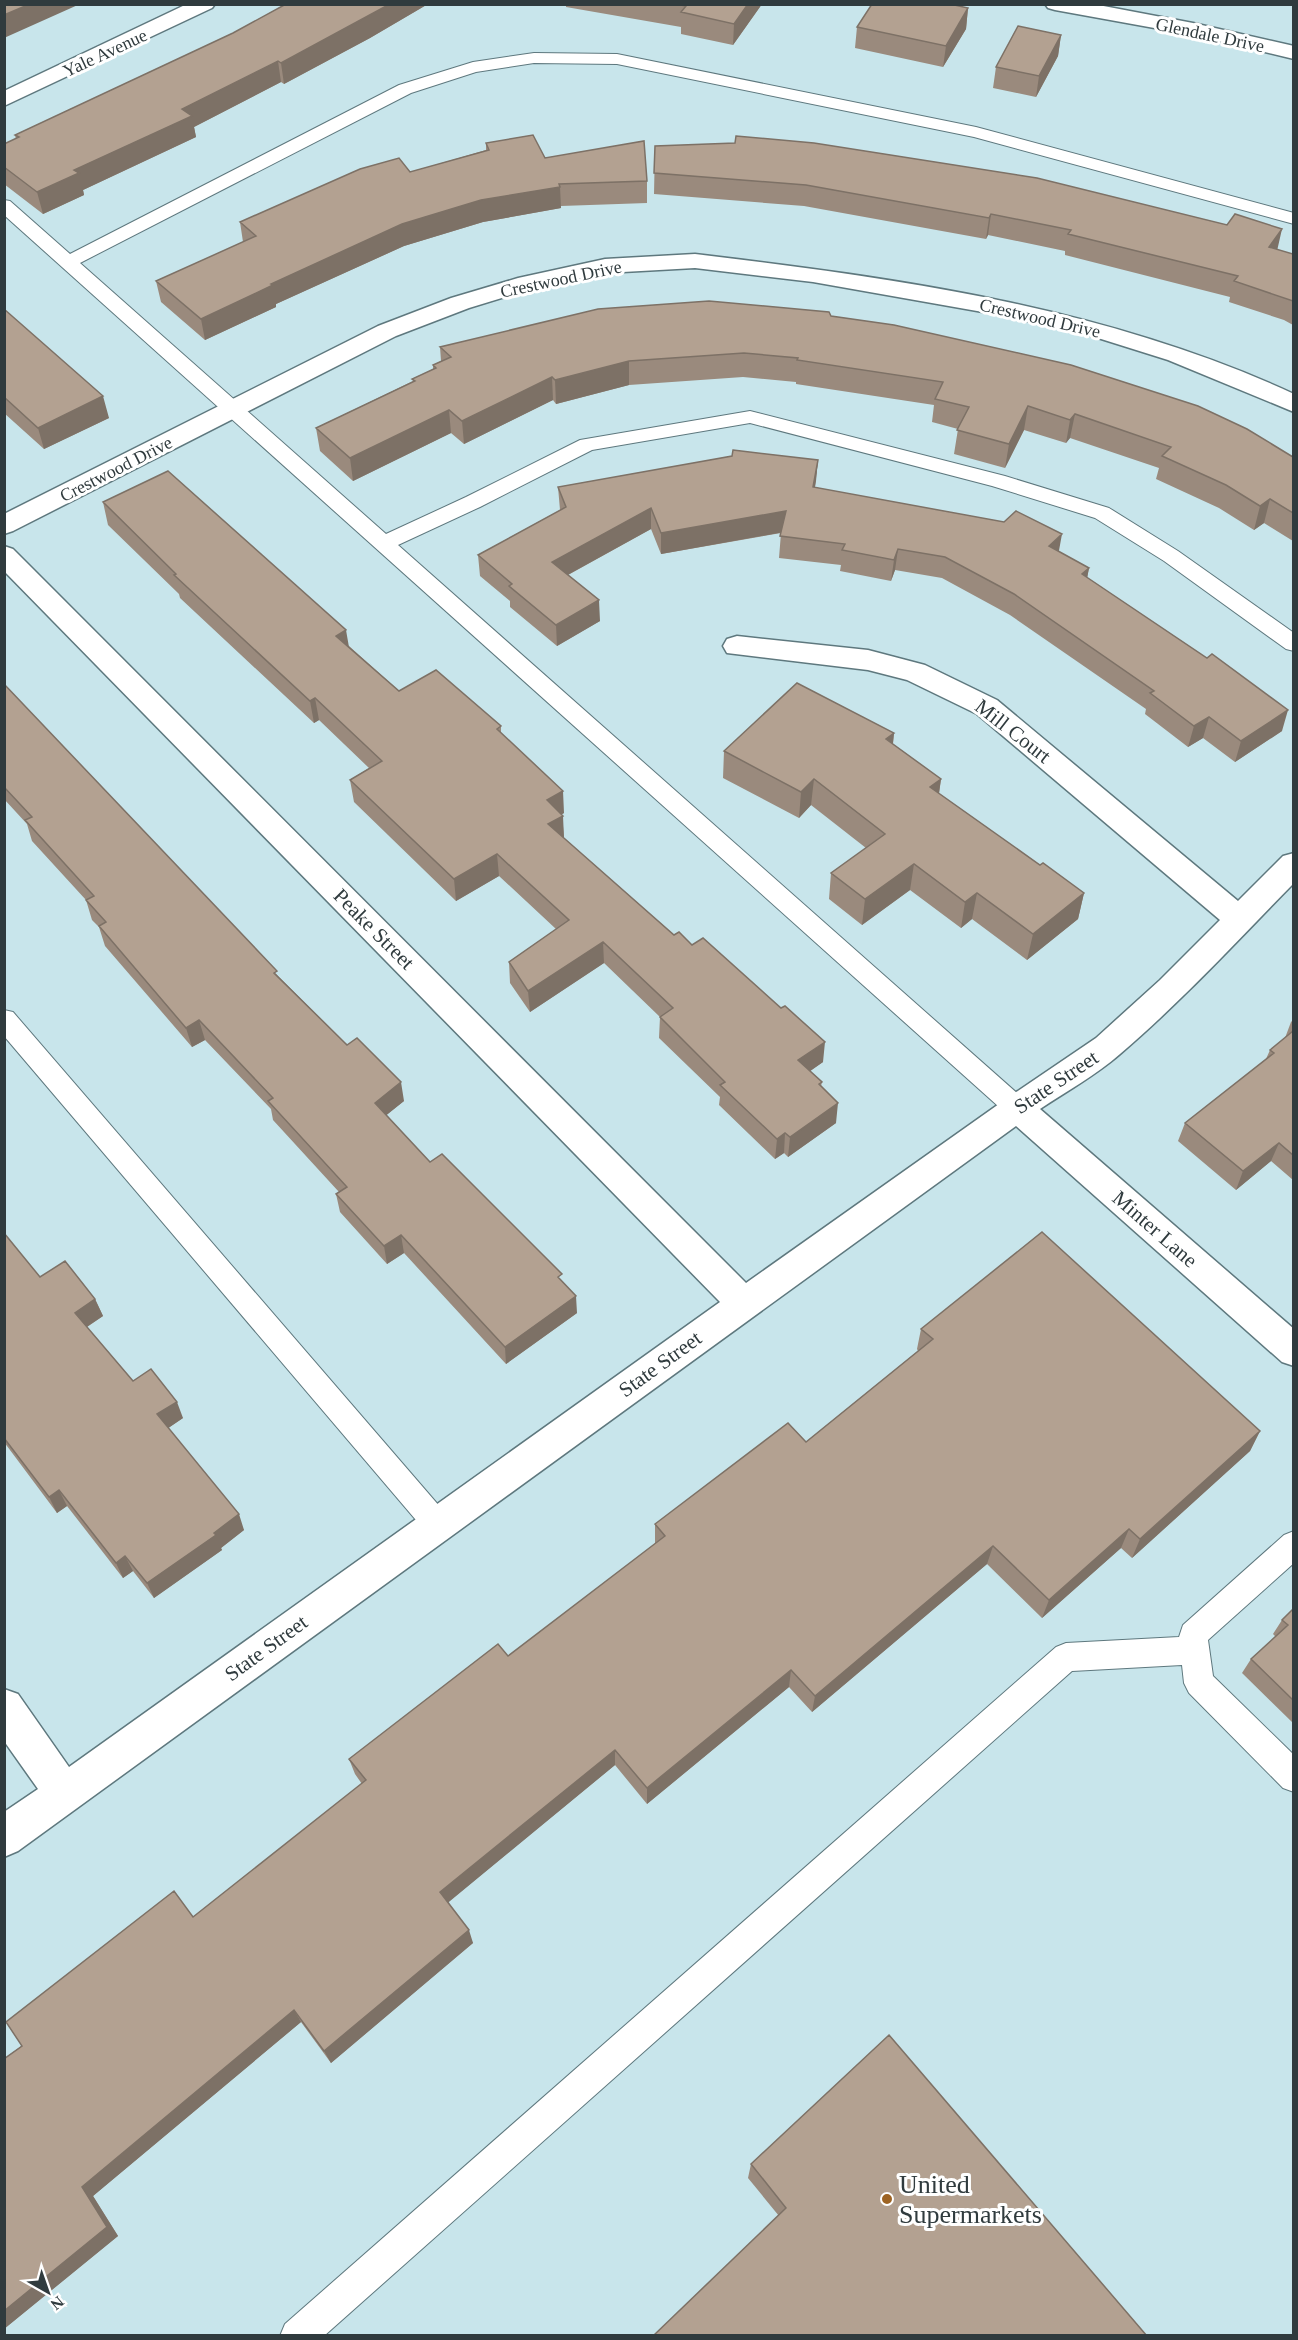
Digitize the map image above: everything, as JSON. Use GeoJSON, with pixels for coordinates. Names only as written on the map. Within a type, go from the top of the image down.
{"type":"FeatureCollection","features":[{"type":"Feature","properties":{"kind":"street","name":"Yale Avenue"},"geometry":{"type":"LineString","coordinates":[[4,100],[205,4]]}},
{"type":"Feature","properties":{"kind":"street","name":"Glendale Drive"},"geometry":{"type":"LineString","coordinates":[[1054,4],[1193,29],[1293,53]]}},
{"type":"Feature","properties":{"kind":"street","name":"Crestwood Drive"},"geometry":{"type":"LineString","coordinates":[[4,525],[387,331],[459,303],[526,283],[605,266],[695,261],[813,275],[994,307],[1087,327],[1177,355],[1293,404]]}},
{"type":"Feature","properties":{"kind":"street","name":"Peake Street"},"geometry":{"type":"LineString","coordinates":[[4,555],[744,1304]]}},
{"type":"Feature","properties":{"kind":"street","name":"Mill Court"},"geometry":{"type":"LineString","coordinates":[[737,646],[868,660],[915,672],[987,707],[1240,920]]}},
{"type":"Feature","properties":{"kind":"street","name":"State Street"},"geometry":{"type":"LineString","coordinates":[[4,1837],[1017,1108],[1107,1047],[1171,989],[1293,864]]}},
{"type":"Feature","properties":{"kind":"street","name":"Minter Lane"},"geometry":{"type":"LineString","coordinates":[[1017,1108],[1293,1351]]}},
{"type":"Feature","properties":{"kind":"street"},"geometry":{"type":"LineString","coordinates":[[4,1707],[64,1793]]}},
{"type":"Feature","properties":{"kind":"lane"},"geometry":{"type":"LineString","coordinates":[[69,262],[405,89],[472,67],[534,58],[617,59],[976,132],[1293,219]]}},
{"type":"Feature","properties":{"kind":"lane"},"geometry":{"type":"LineString","coordinates":[[4,205],[1017,1108]]}},
{"type":"Feature","properties":{"kind":"lane"},"geometry":{"type":"LineString","coordinates":[[384,543],[473,502],[587,444],[750,417],[998,482],[1102,513],[1171,556],[1293,644]]}},
{"type":"Feature","properties":{"kind":"lane"},"geometry":{"type":"LineString","coordinates":[[4,1019],[437,1524]]}},
{"type":"Feature","properties":{"kind":"lane"},"geometry":{"type":"LineString","coordinates":[[1293,1544],[1193,1635],[1199,1683],[1293,1777]]}},
{"type":"Feature","properties":{"kind":"lane"},"geometry":{"type":"LineString","coordinates":[[297,2336],[1066,1656],[1195,1650]]}},
{"type":"Feature","properties":{"kind":"building"},"geometry":{"type":"Polygon","coordinates":[[[4,4],[30,4],[4,15],[4,4]]]}},
{"type":"Feature","properties":{"kind":"building"},"geometry":{"type":"Polygon","coordinates":[[[286,4],[390,4],[281,63],[278,61],[182,109],[192,116],[74,170],[79,173],[37,192],[4,167],[4,144],[19,137],[15,135],[233,33],[286,4]]]}},
{"type":"Feature","properties":{"kind":"building"},"geometry":{"type":"Polygon","coordinates":[[[675,4],[748,4],[734,24],[681,12],[686,6],[675,4]]]}},
{"type":"Feature","properties":{"kind":"building"},"geometry":{"type":"Polygon","coordinates":[[[872,4],[950,4],[968,8],[946,46],[857,27],[872,4]]]}},
{"type":"Feature","properties":{"kind":"building"},"geometry":{"type":"Polygon","coordinates":[[[1018,26],[1061,35],[1039,76],[996,67],[1018,26]]]}},
{"type":"Feature","properties":{"kind":"building"},"geometry":{"type":"Polygon","coordinates":[[[533,135],[545,158],[644,141],[647,181],[559,184],[560,187],[481,200],[402,224],[201,319],[156,281],[256,236],[240,222],[360,169],[399,158],[410,172],[489,150],[486,143],[533,135]]]}},
{"type":"Feature","properties":{"kind":"building"},"geometry":{"type":"Polygon","coordinates":[[[736,136],[814,143],[1037,178],[1227,225],[1235,214],[1282,229],[1269,247],[1293,254],[1293,301],[1234,281],[1238,276],[1068,234],[1071,230],[991,214],[989,218],[806,185],[654,173],[655,146],[735,143],[736,136]]]}},
{"type":"Feature","properties":{"kind":"building"},"geometry":{"type":"Polygon","coordinates":[[[709,301],[829,312],[831,316],[894,325],[1071,365],[1198,406],[1247,429],[1293,457],[1293,513],[1270,499],[1260,506],[1226,485],[1162,456],[1171,447],[1075,414],[1070,420],[1028,406],[1009,444],[957,430],[969,407],[935,399],[943,382],[797,360],[798,358],[744,353],[629,361],[555,380],[552,377],[462,421],[449,410],[350,458],[316,428],[415,381],[412,379],[436,368],[433,365],[451,357],[440,347],[598,309],[709,301]]]}},
{"type":"Feature","properties":{"kind":"building"},"geometry":{"type":"Polygon","coordinates":[[[4,309],[103,396],[38,428],[4,397],[4,309]]]}},
{"type":"Feature","properties":{"kind":"building"},"geometry":{"type":"Polygon","coordinates":[[[733,450],[818,460],[813,487],[1004,522],[1016,511],[1062,534],[1049,546],[1089,568],[1082,574],[1207,658],[1212,654],[1288,710],[1241,741],[1209,717],[1194,726],[1150,693],[1154,691],[1014,594],[945,557],[898,549],[894,560],[842,550],[845,544],[780,536],[786,511],[661,533],[651,508],[552,562],[599,600],[556,625],[509,586],[512,584],[478,555],[566,507],[558,487],[732,456],[733,450]]]}},
{"type":"Feature","properties":{"kind":"building"},"geometry":{"type":"Polygon","coordinates":[[[168,471],[346,630],[336,636],[399,691],[436,670],[501,726],[497,729],[563,791],[547,800],[563,816],[548,824],[674,935],[679,932],[692,945],[703,938],[781,1008],[785,1006],[825,1042],[798,1060],[822,1082],[819,1084],[838,1103],[790,1137],[785,1133],[777,1139],[720,1085],[725,1082],[660,1017],[673,1008],[603,942],[528,991],[509,962],[569,920],[497,854],[454,879],[350,780],[382,761],[315,698],[310,701],[174,575],[176,574],[103,502],[168,471]]]}},
{"type":"Feature","properties":{"kind":"building"},"geometry":{"type":"Polygon","coordinates":[[[797,683],[894,733],[886,739],[941,779],[930,787],[1040,865],[1043,863],[1084,893],[1033,934],[977,893],[965,902],[914,864],[865,899],[831,873],[885,834],[814,779],[801,792],[724,751],[797,683]]]}},
{"type":"Feature","properties":{"kind":"building"},"geometry":{"type":"Polygon","coordinates":[[[4,684],[277,971],[274,973],[347,1045],[357,1038],[401,1082],[375,1103],[430,1162],[442,1154],[562,1274],[558,1277],[576,1296],[505,1347],[401,1235],[384,1246],[336,1194],[347,1187],[268,1101],[273,1098],[199,1020],[186,1028],[99,926],[106,922],[86,900],[94,896],[25,820],[32,817],[4,787],[4,684]]]}},
{"type":"Feature","properties":{"kind":"building"},"geometry":{"type":"Polygon","coordinates":[[[1293,1031],[1293,1155],[1279,1143],[1243,1171],[1185,1123],[1274,1053],[1270,1050],[1293,1031]]]}},
{"type":"Feature","properties":{"kind":"building"},"geometry":{"type":"Polygon","coordinates":[[[1042,1232],[1260,1431],[1140,1539],[1129,1529],[1049,1600],[993,1546],[815,1696],[791,1670],[647,1788],[615,1750],[440,1892],[469,1930],[324,2051],[294,2010],[82,2187],[107,2227],[4,2311],[4,2059],[22,2046],[6,2022],[174,1891],[193,1917],[366,1780],[349,1759],[498,1644],[508,1656],[665,1536],[655,1524],[788,1423],[806,1442],[933,1339],[921,1329],[1042,1232]]]}},
{"type":"Feature","properties":{"kind":"building"},"geometry":{"type":"Polygon","coordinates":[[[4,1233],[40,1277],[65,1261],[95,1299],[75,1313],[133,1381],[151,1369],[177,1402],[157,1414],[239,1514],[214,1533],[216,1535],[147,1583],[125,1556],[116,1563],[59,1490],[49,1497],[4,1438],[4,1233]]]}},
{"type":"Feature","properties":{"kind":"building"},"geometry":{"type":"Polygon","coordinates":[[[1293,1609],[1293,1700],[1251,1659],[1288,1625],[1282,1620],[1293,1609]]]}},
{"type":"Feature","properties":{"kind":"building","name":"United Supermarkets"},"geometry":{"type":"Polygon","coordinates":[[[889,2035],[1147,2336],[653,2336],[786,2208],[751,2164],[889,2035]]]}},
{"type":"Feature","properties":{"kind":"place","name":"United Supermarkets"},"geometry":{"type":"Point","coordinates":[887,2199]}}]}
